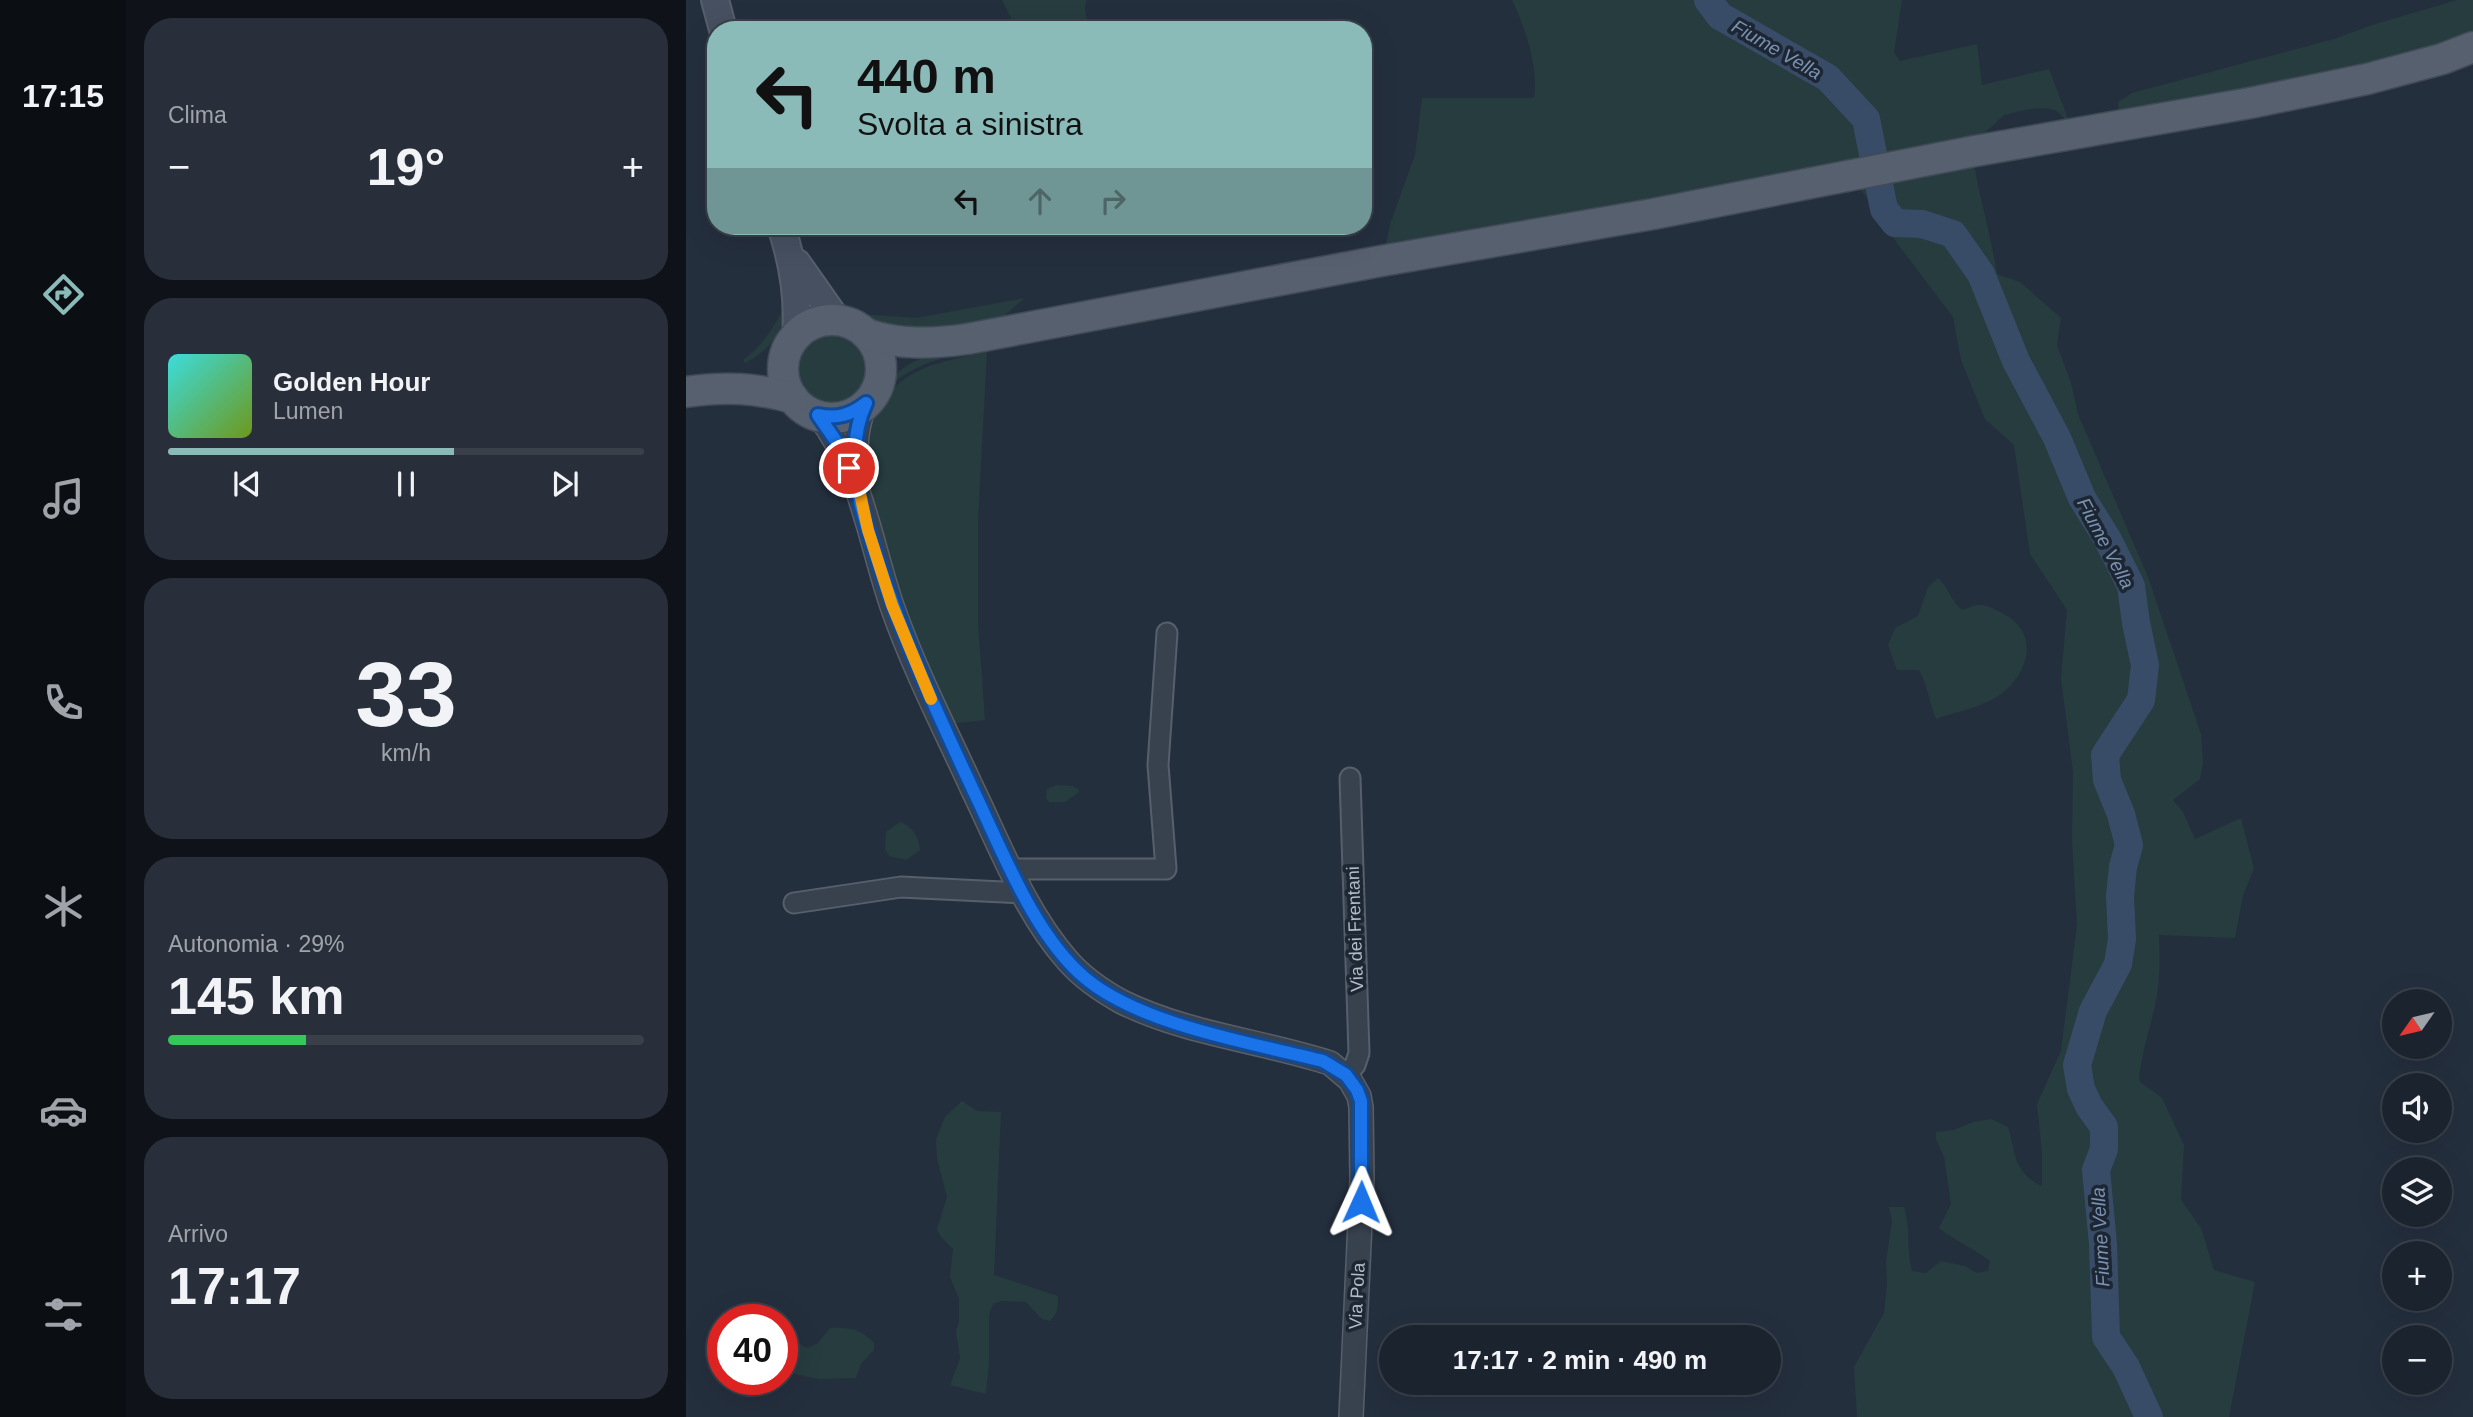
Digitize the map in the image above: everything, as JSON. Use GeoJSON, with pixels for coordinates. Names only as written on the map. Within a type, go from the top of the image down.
{"type":"FeatureCollection","features":[{"type":"Feature","properties":{"kind":"main road"},"geometry":{"type":"LineString","coordinates":[[715,0],[721,21]]}},
{"type":"Feature","properties":{"kind":"main road"},"geometry":{"type":"LineString","coordinates":[[866,334],[904,343],[925,344],[967,339],[1356,265],[1653,214],[2250,103],[2367,79],[2442,59],[2473,47]]}},
{"type":"Feature","properties":{"kind":"main road"},"geometry":{"type":"LineString","coordinates":[[784,236],[796,293],[791,344],[783,370],[793,398],[799,405],[818,415],[839,417],[858,410],[890,375],[909,362],[967,339]]}},
{"type":"Feature","properties":{"kind":"main road"},"geometry":{"type":"LineString","coordinates":[[784,236],[802,273],[837,320]]}},
{"type":"Feature","properties":{"kind":"main road"},"geometry":{"type":"LineString","coordinates":[[698,390],[748,375],[791,344],[811,324],[837,320],[856,327],[874,344],[881,368],[871,398]]}},
{"type":"Feature","properties":{"kind":"main road"},"geometry":{"type":"LineString","coordinates":[[698,390],[747,388],[793,398]]}},
{"type":"Feature","properties":{"kind":"street"},"geometry":{"type":"LineString","coordinates":[[858,493],[856,438],[861,414],[871,398]]}},
{"type":"Feature","properties":{"kind":"street"},"geometry":{"type":"LineString","coordinates":[[818,415],[838,444],[858,493],[906,644],[1010,869],[1049,937],[1087,979],[1122,1002],[1187,1026],[1323,1061],[1346,1075]]}},
{"type":"Feature","properties":{"kind":"street"},"geometry":{"type":"LineString","coordinates":[[1010,869],[1166,869],[1158,765],[1167,633]]}},
{"type":"Feature","properties":{"kind":"street","name":"Via dei Frentani"},"geometry":{"type":"LineString","coordinates":[[1346,1075],[1355,1065],[1359,1053],[1350,778]]}},
{"type":"Feature","properties":{"kind":"street"},"geometry":{"type":"LineString","coordinates":[[794,903],[901,887],[1022,892]]}},
{"type":"Feature","properties":{"kind":"street","name":"Via Pola"},"geometry":{"type":"LineString","coordinates":[[1346,1075],[1357,1090],[1361,1107],[1362,1191],[1351,1417]]}},
{"type":"Feature","properties":{"kind":"green space"},"geometry":{"type":"Polygon","coordinates":[[[1002,0],[1086,0],[1087,21],[1012,21],[1002,0]]]}},
{"type":"Feature","properties":{"kind":"green space"},"geometry":{"type":"Polygon","coordinates":[[[1512,0],[1902,0],[1894,53],[1900,61],[1977,44],[1982,85],[2049,69],[2070,124],[2057,111],[2046,108],[2029,109],[2004,115],[1977,140],[1385,249],[1390,224],[1415,155],[1422,98],[1534,98],[1530,48],[1512,0]]]}},
{"type":"Feature","properties":{"kind":"green space"},"geometry":{"type":"Polygon","coordinates":[[[2457,0],[2473,0],[2473,36],[2396,61],[2119,115],[2118,102],[2132,93],[2334,39],[2457,0]]]}},
{"type":"Feature","properties":{"kind":"green space"},"geometry":{"type":"Polygon","coordinates":[[[1974,163],[1997,274],[2020,282],[2061,318],[2057,345],[2071,383],[2078,414],[2148,577],[2201,734],[2203,763],[2200,779],[2173,800],[2183,812],[2195,839],[2241,818],[2254,869],[2243,895],[2235,938],[2159,935],[2157,995],[2139,1081],[2162,1098],[2184,1145],[2181,1200],[2201,1228],[2214,1270],[2255,1282],[2229,1417],[1857,1417],[1854,1367],[1884,1313],[1886,1262],[1892,1220],[1889,1207],[1904,1207],[1912,1271],[1926,1273],[1941,1261],[1965,1266],[1977,1273],[1988,1271],[1990,1261],[1939,1228],[1951,1204],[1944,1157],[1936,1139],[1936,1132],[1954,1130],[1973,1122],[1991,1119],[2008,1127],[2021,1168],[2042,1186],[2037,1104],[2061,1051],[2077,925],[2072,841],[2073,772],[2061,678],[2067,610],[2030,554],[2014,445],[1985,419],[1961,360],[1953,317],[1897,243],[1858,185],[1974,163]]]}},
{"type":"Feature","properties":{"kind":"green space"},"geometry":{"type":"Polygon","coordinates":[[[1025,298],[1000,319],[940,330],[889,331],[860,314],[916,318],[1025,298]]]}},
{"type":"Feature","properties":{"kind":"green space"},"geometry":{"type":"Polygon","coordinates":[[[786,303],[775,339],[745,363],[743,360],[768,334],[786,303]]]}},
{"type":"Feature","properties":{"kind":"green space"},"geometry":{"type":"Polygon","coordinates":[[[831,334],[851,340],[861,350],[867,370],[861,390],[851,400],[831,406],[811,400],[801,390],[795,370],[801,350],[811,340],[831,334]]]}},
{"type":"Feature","properties":{"kind":"green space"},"geometry":{"type":"Polygon","coordinates":[[[987,346],[919,367],[884,392],[892,379],[914,361],[942,353],[987,346]]]}},
{"type":"Feature","properties":{"kind":"green space"},"geometry":{"type":"Polygon","coordinates":[[[987,352],[978,520],[978,623],[985,720],[948,724],[921,668],[861,470],[866,420],[872,422],[881,404],[904,379],[934,365],[987,352]]]}},
{"type":"Feature","properties":{"kind":"green space"},"geometry":{"type":"Polygon","coordinates":[[[1938,578],[1962,610],[1982,605],[2010,617],[2024,634],[2026,654],[2018,676],[2003,693],[1976,707],[1936,719],[1919,670],[1897,670],[1888,645],[1895,628],[1918,616],[1928,587],[1938,578]]]}},
{"type":"Feature","properties":{"kind":"green space"},"geometry":{"type":"Polygon","coordinates":[[[1057,785],[1072,786],[1079,792],[1065,802],[1049,802],[1046,798],[1047,789],[1057,785]]]}},
{"type":"Feature","properties":{"kind":"green space"},"geometry":{"type":"Polygon","coordinates":[[[900,822],[912,829],[920,850],[906,860],[889,856],[885,849],[886,832],[900,822]]]}},
{"type":"Feature","properties":{"kind":"green space"},"geometry":{"type":"Polygon","coordinates":[[[962,1101],[977,1111],[1001,1112],[994,1275],[1058,1296],[1056,1313],[1050,1321],[1042,1319],[1026,1302],[1001,1301],[993,1304],[989,1315],[986,1394],[950,1385],[960,1358],[956,1331],[959,1322],[959,1299],[950,1277],[953,1249],[937,1229],[947,1197],[937,1159],[936,1139],[945,1117],[962,1101]]]}},
{"type":"Feature","properties":{"kind":"green space"},"geometry":{"type":"Polygon","coordinates":[[[830,1328],[843,1328],[854,1330],[874,1343],[874,1350],[861,1364],[856,1378],[817,1379],[798,1375],[798,1342],[808,1348],[817,1344],[830,1328]]]}},
{"type":"Feature","properties":{"kind":"waterway","name":"Fiume Vella"},"geometry":{"type":"LineString","coordinates":[[1708,0],[1720,16],[1828,78],[1866,119],[1884,209],[1895,223],[1922,224],[1953,234],[1981,274],[2016,361],[2057,438],[2082,498],[2108,540],[2131,586],[2145,665],[2141,700],[2105,755],[2107,780],[2121,814],[2129,845],[2120,896],[2122,939],[2118,964],[2093,1011],[2077,1065],[2081,1089],[2104,1127],[2104,1149],[2096,1170],[2103,1244],[2106,1337],[2126,1367],[2149,1417]]}},
{"type":"Feature","properties":{"kind":"slow traffic"},"geometry":{"type":"LineString","coordinates":[[857,480],[868,530],[892,605],[931,699]]}},
{"type":"Feature","properties":{"kind":"route"},"geometry":{"type":"LineString","coordinates":[[849,468],[838,444],[818,415],[839,417],[858,410],[866,403],[856,438],[858,493],[892,605],[917,670],[1010,869],[1049,937],[1077,971],[1122,1002],[1164,1019],[1330,1063],[1341,1070],[1354,1085],[1361,1101],[1361,1202]]}}]}
